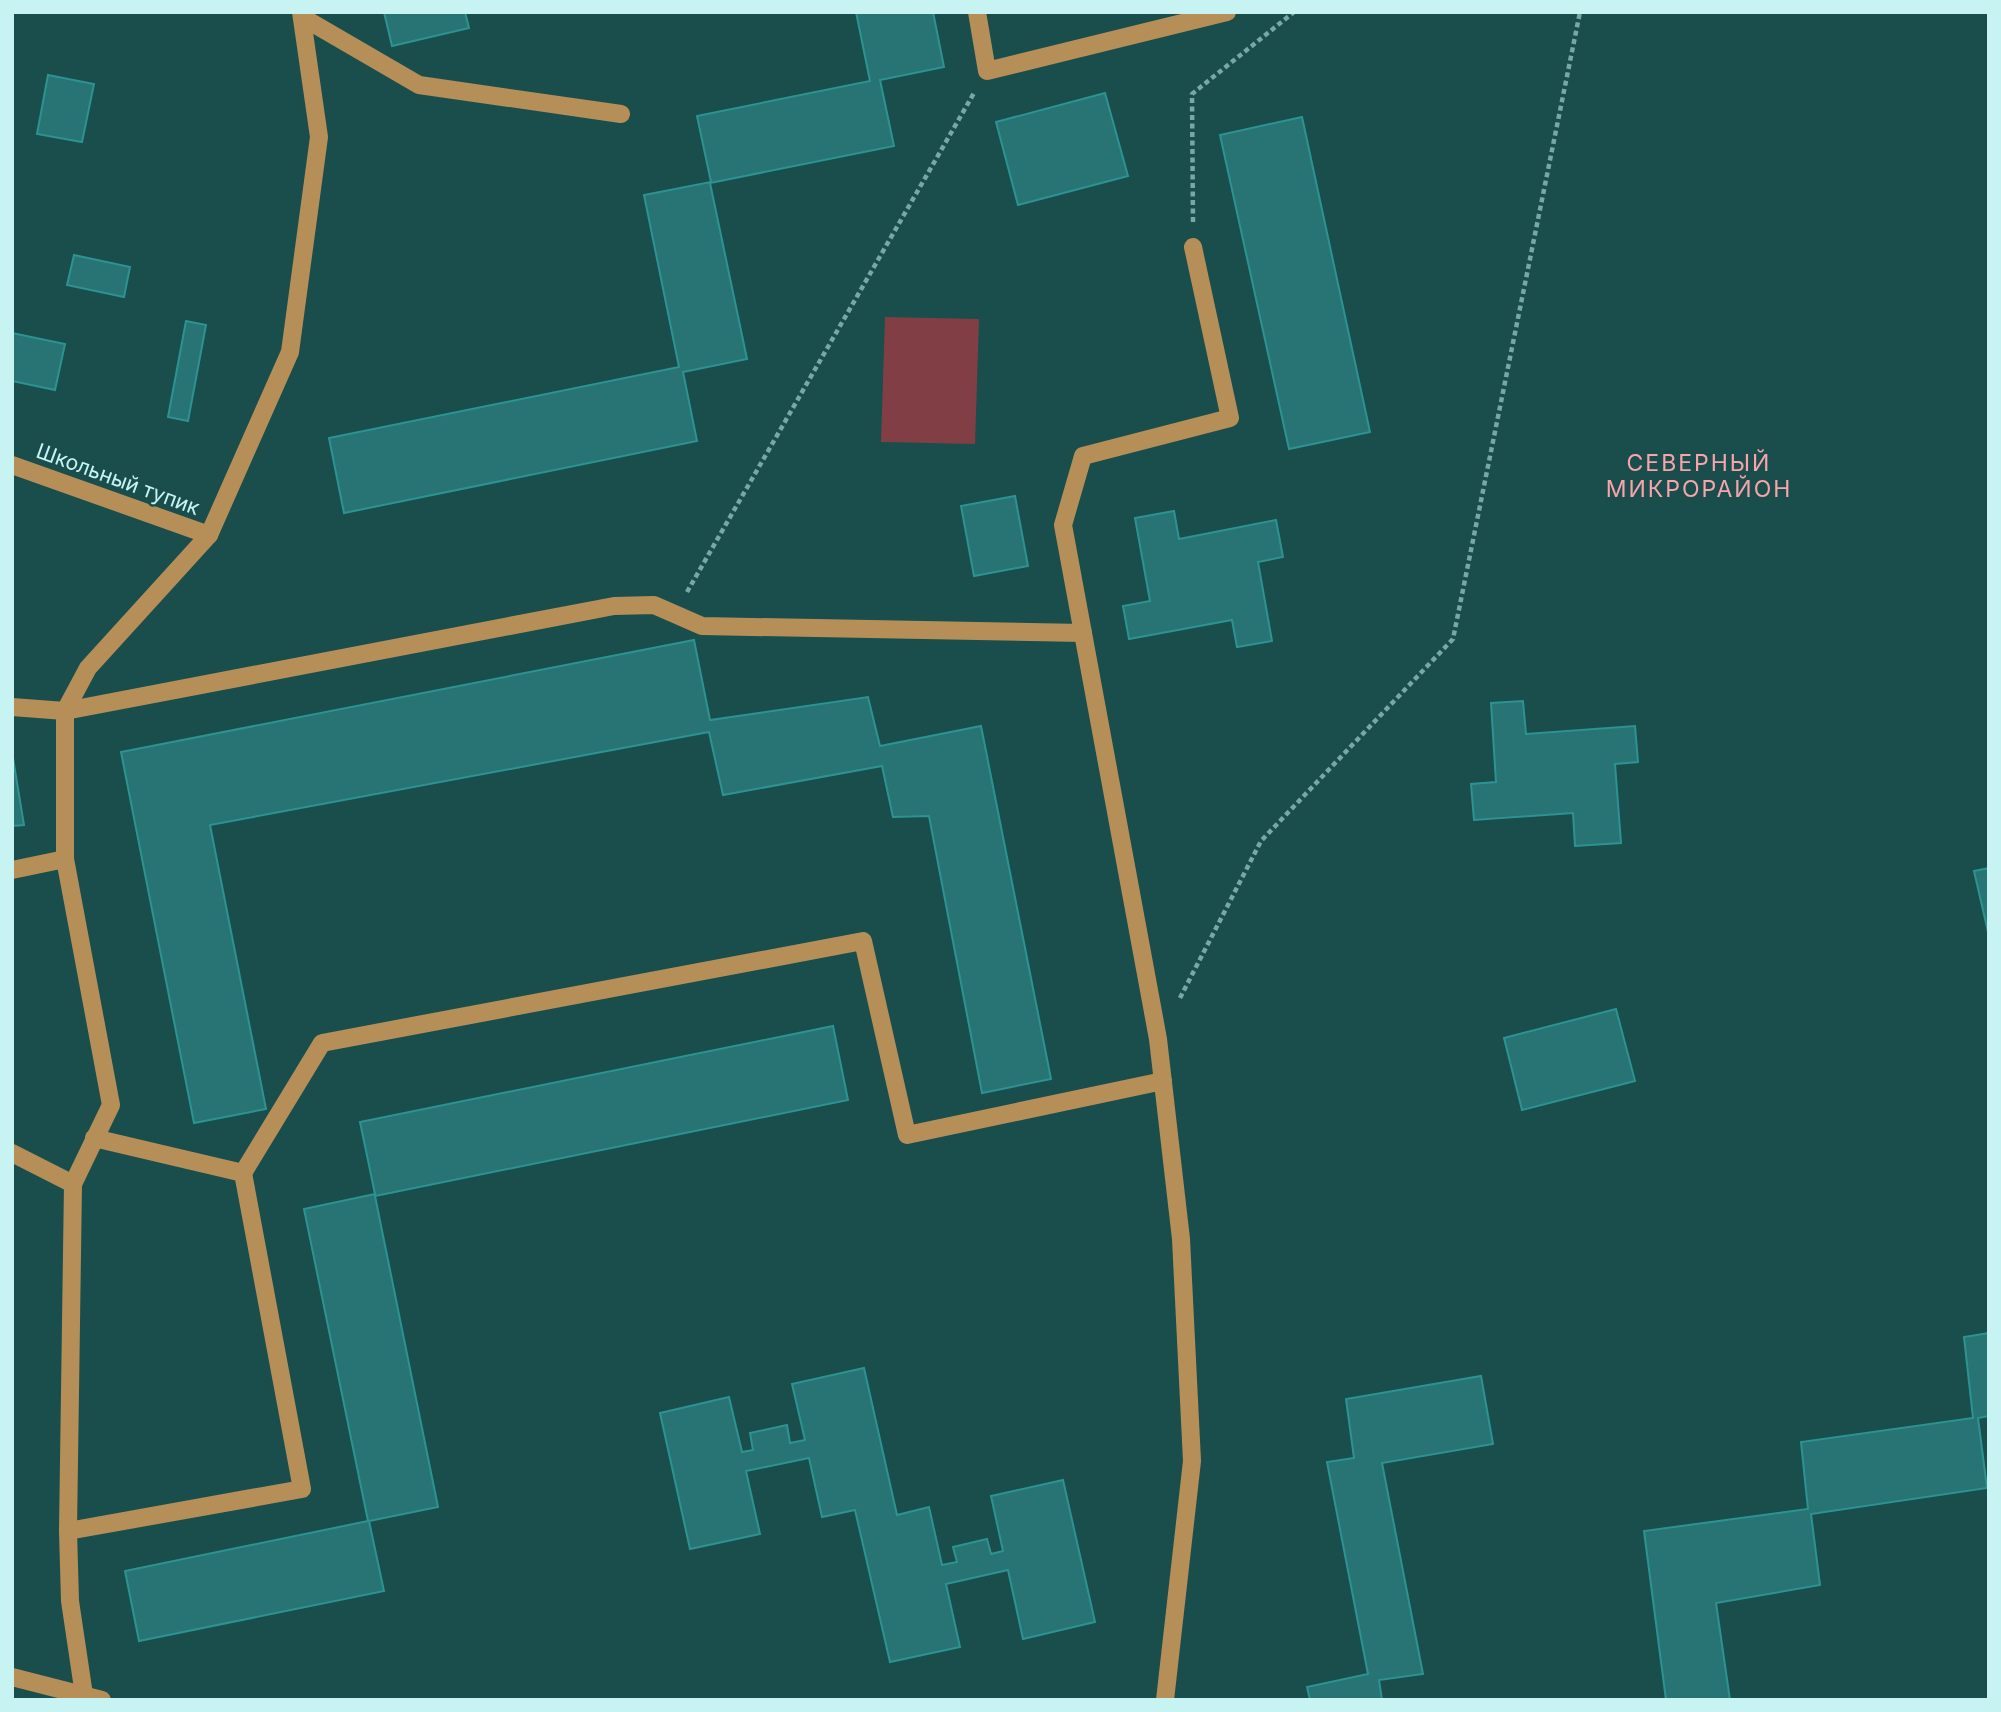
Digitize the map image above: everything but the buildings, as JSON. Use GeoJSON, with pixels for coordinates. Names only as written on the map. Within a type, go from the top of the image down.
{"type":"FeatureCollection","features":[{"type":"Feature","properties":{"kind":"street"},"geometry":{"type":"LineString","coordinates":[[976,12],[987,71],[1227,12]]}},
{"type":"Feature","properties":{"kind":"street"},"geometry":{"type":"LineString","coordinates":[[302,15],[419,85],[621,114]]}},
{"type":"Feature","properties":{"kind":"street"},"geometry":{"type":"LineString","coordinates":[[84,1695],[70,1601],[68,1531],[73,1184],[111,1105],[65,859],[65,711],[88,668],[209,535],[290,352],[320,137],[302,15]]}},
{"type":"Feature","properties":{"kind":"street"},"geometry":{"type":"LineString","coordinates":[[1165,1700],[1192,1461],[1181,1239],[1158,1039],[1063,525],[1083,456],[1230,418],[1193,247]]}},
{"type":"Feature","properties":{"kind":"street","name":"Школьный тупик"},"geometry":{"type":"LineString","coordinates":[[12,465],[209,535]]}},
{"type":"Feature","properties":{"kind":"street"},"geometry":{"type":"LineString","coordinates":[[12,707],[65,711],[614,606],[654,605],[702,626],[1083,633]]}},
{"type":"Feature","properties":{"kind":"street"},"geometry":{"type":"LineString","coordinates":[[12,870],[65,859]]}},
{"type":"Feature","properties":{"kind":"street"},"geometry":{"type":"LineString","coordinates":[[68,1531],[302,1489],[243,1173],[322,1043],[863,940],[907,1135],[1163,1081]]}},
{"type":"Feature","properties":{"kind":"street"},"geometry":{"type":"LineString","coordinates":[[94,1138],[243,1173]]}},
{"type":"Feature","properties":{"kind":"street"},"geometry":{"type":"LineString","coordinates":[[12,1153],[73,1184]]}},
{"type":"Feature","properties":{"kind":"street"},"geometry":{"type":"LineString","coordinates":[[12,1677],[102,1700]]}},
{"type":"Feature","properties":{"kind":"path"},"geometry":{"type":"LineString","coordinates":[[1193,247],[1192,94],[1294,12]]}},
{"type":"Feature","properties":{"kind":"path"},"geometry":{"type":"LineString","coordinates":[[1158,1039],[1261,841],[1453,639],[1580,12]]}},
{"type":"Feature","properties":{"kind":"path"},"geometry":{"type":"LineString","coordinates":[[674,613],[987,71]]}},
{"type":"Feature","properties":{"kind":"shaded area"},"geometry":{"type":"Polygon","coordinates":[[[885,317],[979,319],[975,444],[881,442],[885,317]]]}},
{"type":"Feature","properties":{"kind":"district","name":"СЕВЕРНЫЙ МИКРОРАЙОН"},"geometry":{"type":"Point","coordinates":[1699,476]}}]}
